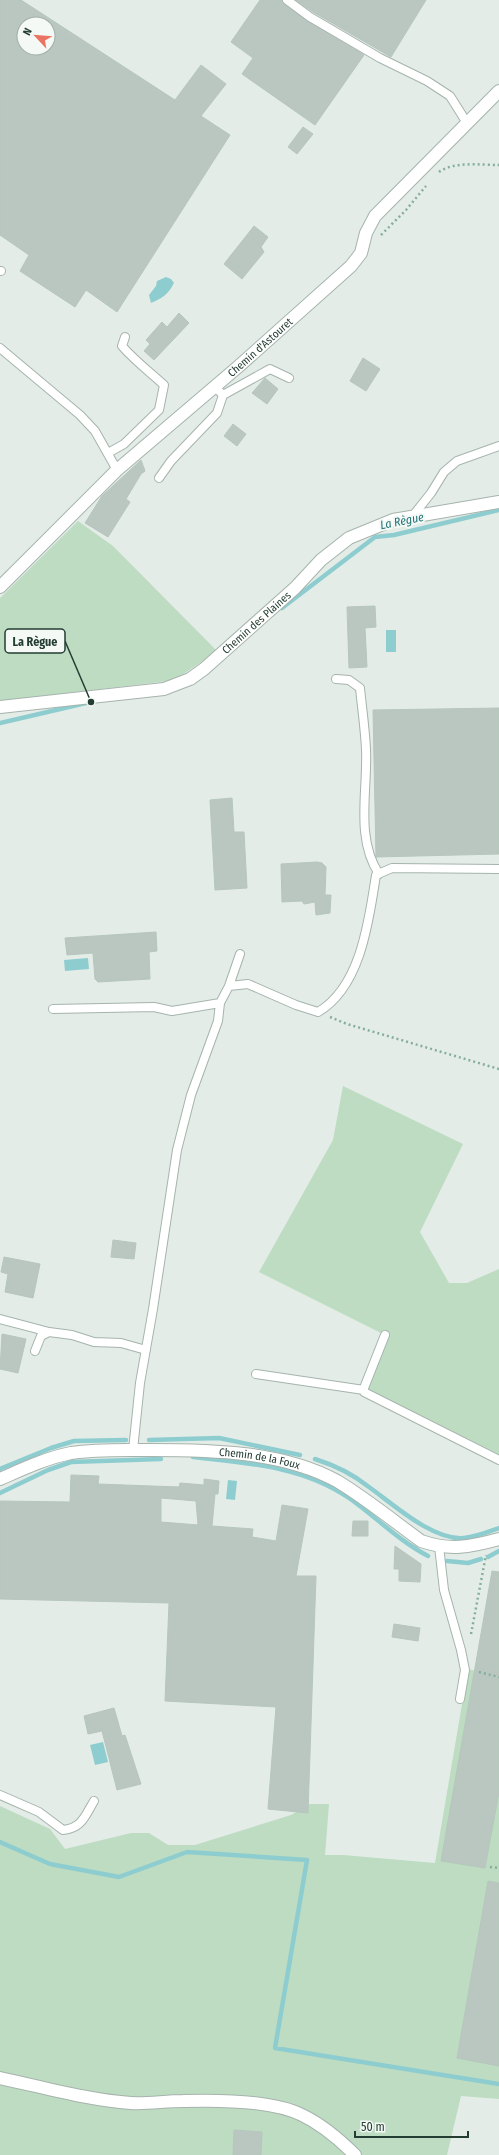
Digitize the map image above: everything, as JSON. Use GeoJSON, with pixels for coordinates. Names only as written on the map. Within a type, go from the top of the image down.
{"type":"FeatureCollection","features":[{"type":"Feature","properties":{"kind":"street","name":"Chemin d'Astouret"},"geometry":{"type":"LineString","coordinates":[[0,587],[117,470],[219,391],[351,266],[361,253],[366,232],[375,216],[499,91]]}},
{"type":"Feature","properties":{"kind":"street","name":"Chemin des Plaines"},"geometry":{"type":"LineString","coordinates":[[0,706],[164,689],[190,679],[204,669],[295,588],[321,560],[349,538],[393,520],[499,502]]}},
{"type":"Feature","properties":{"kind":"street","name":"Chemin de la Foux"},"geometry":{"type":"LineString","coordinates":[[0,1479],[47,1459],[72,1453],[133,1450],[221,1451],[266,1458],[296,1465],[336,1481],[421,1541],[439,1546],[456,1548],[499,1539]]}},
{"type":"Feature","properties":{"kind":"street"},"geometry":{"type":"LineString","coordinates":[[0,2078],[131,2103],[220,2100],[275,2107],[301,2114],[318,2124],[335,2136],[355,2155]]}},
{"type":"Feature","properties":{"kind":"lane"},"geometry":{"type":"LineString","coordinates":[[287,0],[310,16],[374,54],[427,81],[450,96],[467,123]]}},
{"type":"Feature","properties":{"kind":"lane"},"geometry":{"type":"LineString","coordinates":[[108,453],[124,444],[159,410],[164,385],[148,370],[135,361],[122,346],[125,337]]}},
{"type":"Feature","properties":{"kind":"lane"},"geometry":{"type":"LineString","coordinates":[[0,348],[96,431],[117,470]]}},
{"type":"Feature","properties":{"kind":"lane"},"geometry":{"type":"LineString","coordinates":[[159,478],[171,461],[217,414],[219,391],[270,369],[289,378]]}},
{"type":"Feature","properties":{"kind":"lane"},"geometry":{"type":"LineString","coordinates":[[412,517],[431,493],[444,472],[457,461],[499,446]]}},
{"type":"Feature","properties":{"kind":"lane"},"geometry":{"type":"LineString","coordinates":[[336,679],[350,680],[360,688],[366,749],[365,840],[371,861],[379,874]]}},
{"type":"Feature","properties":{"kind":"lane"},"geometry":{"type":"LineString","coordinates":[[229,986],[248,984],[296,1006],[318,1012],[330,1005],[347,982],[367,931],[376,875],[392,868],[499,869]]}},
{"type":"Feature","properties":{"kind":"lane"},"geometry":{"type":"LineString","coordinates":[[133,1450],[140,1383],[177,1150],[191,1095],[218,1021],[220,1003],[229,986],[240,954]]}},
{"type":"Feature","properties":{"kind":"lane"},"geometry":{"type":"LineString","coordinates":[[53,1009],[154,1007],[172,1011],[220,1003]]}},
{"type":"Feature","properties":{"kind":"lane"},"geometry":{"type":"LineString","coordinates":[[0,1319],[49,1332],[72,1335],[94,1342],[121,1343],[146,1350]]}},
{"type":"Feature","properties":{"kind":"lane"},"geometry":{"type":"LineString","coordinates":[[34,1351],[41,1336],[49,1332]]}},
{"type":"Feature","properties":{"kind":"lane"},"geometry":{"type":"LineString","coordinates":[[364,1390],[385,1335]]}},
{"type":"Feature","properties":{"kind":"lane"},"geometry":{"type":"LineString","coordinates":[[256,1374],[364,1390],[364,1392],[371,1396],[499,1460]]}},
{"type":"Feature","properties":{"kind":"lane"},"geometry":{"type":"LineString","coordinates":[[439,1546],[444,1590],[461,1650],[465,1670],[460,1699]]}},
{"type":"Feature","properties":{"kind":"lane"},"geometry":{"type":"LineString","coordinates":[[0,1794],[39,1812],[63,1830],[75,1829],[84,1820],[94,1801]]}},
{"type":"Feature","properties":{"kind":"path"},"geometry":{"type":"LineString","coordinates":[[435,177],[445,168],[454,166],[499,165]]}},
{"type":"Feature","properties":{"kind":"path"},"geometry":{"type":"LineString","coordinates":[[361,253],[406,210],[430,182]]}},
{"type":"Feature","properties":{"kind":"path"},"geometry":{"type":"LineString","coordinates":[[318,1012],[347,1024],[499,1069]]}},
{"type":"Feature","properties":{"kind":"path"},"geometry":{"type":"LineString","coordinates":[[471,1634],[486,1557],[485,1542]]}},
{"type":"Feature","properties":{"kind":"path"},"geometry":{"type":"LineString","coordinates":[[479,1672],[499,1677]]}},
{"type":"Feature","properties":{"kind":"path"},"geometry":{"type":"LineString","coordinates":[[490,1867],[499,1868]]}},
{"type":"Feature","properties":{"kind":"green space"},"geometry":{"type":"Polygon","coordinates":[[[78,521],[113,546],[217,651],[182,675],[168,681],[0,701],[0,598],[78,521]]]}},
{"type":"Feature","properties":{"kind":"green space"},"geometry":{"type":"Polygon","coordinates":[[[343,1086],[463,1144],[420,1232],[449,1283],[467,1283],[499,1269],[499,1457],[364,1392],[385,1335],[259,1272],[333,1140],[343,1086]]]}},
{"type":"Feature","properties":{"kind":"green space"},"geometry":{"type":"Polygon","coordinates":[[[468,1669],[499,1677],[499,2099],[461,2096],[447,2155],[0,2155],[0,1806],[50,1829],[65,1849],[131,1833],[149,1833],[168,1845],[195,1845],[291,1815],[310,1804],[329,1804],[325,1855],[343,1855],[435,1863],[468,1669]]]}},
{"type":"Feature","properties":{"kind":"water"},"geometry":{"type":"Polygon","coordinates":[[[166,277],[171,279],[174,283],[172,287],[164,296],[151,303],[149,295],[156,286],[157,281],[166,277]]]}},
{"type":"Feature","properties":{"kind":"water"},"geometry":{"type":"Polygon","coordinates":[[[386,630],[396,630],[396,652],[386,652],[386,630]]]}},
{"type":"Feature","properties":{"kind":"water"},"geometry":{"type":"Polygon","coordinates":[[[88,958],[89,969],[65,971],[64,960],[88,958]]]}},
{"type":"Feature","properties":{"kind":"water"},"geometry":{"type":"Polygon","coordinates":[[[228,1480],[237,1481],[235,1500],[226,1499],[228,1480]]]}},
{"type":"Feature","properties":{"kind":"water"},"geometry":{"type":"Polygon","coordinates":[[[103,1742],[108,1762],[95,1765],[90,1745],[103,1742]]]}},
{"type":"Feature","properties":{"kind":"building"},"geometry":{"type":"Polygon","coordinates":[[[0,0],[21,0],[46,16],[16,16],[16,56],[56,56],[56,23],[175,100],[201,65],[226,84],[201,116],[230,135],[117,312],[86,290],[75,307],[20,271],[29,255],[0,235],[0,0]]]}},
{"type":"Feature","properties":{"kind":"building"},"geometry":{"type":"Polygon","coordinates":[[[260,0],[282,0],[284,4],[307,21],[364,55],[315,125],[242,74],[253,58],[231,42],[260,0]]]}},
{"type":"Feature","properties":{"kind":"building"},"geometry":{"type":"Polygon","coordinates":[[[296,0],[426,0],[391,57],[313,12],[296,0]]]}},
{"type":"Feature","properties":{"kind":"building"},"geometry":{"type":"Polygon","coordinates":[[[303,127],[313,134],[297,154],[288,147],[303,127]]]}},
{"type":"Feature","properties":{"kind":"building"},"geometry":{"type":"Polygon","coordinates":[[[254,226],[268,237],[261,247],[264,252],[242,279],[224,264],[254,226]]]}},
{"type":"Feature","properties":{"kind":"building"},"geometry":{"type":"Polygon","coordinates":[[[179,313],[189,323],[154,360],[144,351],[150,344],[146,340],[162,322],[167,327],[179,313]]]}},
{"type":"Feature","properties":{"kind":"building"},"geometry":{"type":"Polygon","coordinates":[[[363,358],[380,369],[366,391],[350,381],[363,358]]]}},
{"type":"Feature","properties":{"kind":"building"},"geometry":{"type":"Polygon","coordinates":[[[265,378],[278,389],[267,404],[252,393],[265,378]]]}},
{"type":"Feature","properties":{"kind":"building"},"geometry":{"type":"Polygon","coordinates":[[[233,424],[246,434],[237,446],[224,436],[233,424]]]}},
{"type":"Feature","properties":{"kind":"building"},"geometry":{"type":"Polygon","coordinates":[[[141,460],[145,471],[141,474],[126,499],[130,502],[108,537],[85,523],[102,496],[141,460]]]}},
{"type":"Feature","properties":{"kind":"building"},"geometry":{"type":"Polygon","coordinates":[[[375,606],[376,627],[365,628],[367,667],[349,668],[347,607],[375,606]]]}},
{"type":"Feature","properties":{"kind":"building"},"geometry":{"type":"Polygon","coordinates":[[[499,708],[499,854],[376,857],[373,710],[499,708]]]}},
{"type":"Feature","properties":{"kind":"building"},"geometry":{"type":"Polygon","coordinates":[[[232,798],[234,832],[244,832],[247,888],[215,890],[210,800],[232,798]]]}},
{"type":"Feature","properties":{"kind":"building"},"geometry":{"type":"Polygon","coordinates":[[[322,863],[326,867],[325,895],[331,895],[330,913],[316,915],[315,902],[304,904],[302,901],[282,902],[281,864],[322,863]]]}},
{"type":"Feature","properties":{"kind":"building"},"geometry":{"type":"Polygon","coordinates":[[[156,932],[157,951],[149,952],[150,979],[98,982],[95,979],[93,953],[67,955],[65,938],[156,932]]]}},
{"type":"Feature","properties":{"kind":"building"},"geometry":{"type":"Polygon","coordinates":[[[113,1240],[136,1243],[134,1259],[111,1257],[113,1240]]]}},
{"type":"Feature","properties":{"kind":"building"},"geometry":{"type":"Polygon","coordinates":[[[4,1257],[40,1264],[33,1298],[5,1292],[8,1274],[1,1272],[4,1257]]]}},
{"type":"Feature","properties":{"kind":"building"},"geometry":{"type":"Polygon","coordinates":[[[2,1334],[26,1339],[18,1373],[0,1369],[2,1334]]]}},
{"type":"Feature","properties":{"kind":"building"},"geometry":{"type":"Polygon","coordinates":[[[71,1475],[99,1476],[98,1484],[179,1487],[180,1483],[204,1485],[204,1479],[219,1481],[218,1494],[215,1494],[212,1526],[253,1529],[252,1537],[276,1541],[282,1505],[308,1509],[296,1576],[316,1576],[308,1813],[268,1809],[276,1707],[165,1701],[169,1603],[0,1599],[0,1501],[70,1502],[71,1475]],[[161,1498],[161,1522],[198,1525],[196,1501],[161,1498]]]}},
{"type":"Feature","properties":{"kind":"building"},"geometry":{"type":"Polygon","coordinates":[[[353,1521],[368,1521],[368,1536],[352,1536],[353,1521]]]}},
{"type":"Feature","properties":{"kind":"building"},"geometry":{"type":"Polygon","coordinates":[[[395,1546],[421,1564],[420,1582],[399,1581],[399,1569],[394,1569],[395,1546]]]}},
{"type":"Feature","properties":{"kind":"building"},"geometry":{"type":"Polygon","coordinates":[[[492,1571],[499,1572],[499,1792],[485,1868],[441,1861],[492,1571]]]}},
{"type":"Feature","properties":{"kind":"building"},"geometry":{"type":"Polygon","coordinates":[[[394,1624],[420,1628],[418,1641],[392,1637],[394,1624]]]}},
{"type":"Feature","properties":{"kind":"building"},"geometry":{"type":"Polygon","coordinates":[[[114,1708],[122,1736],[125,1735],[141,1784],[117,1790],[102,1731],[88,1734],[84,1716],[114,1708]]]}},
{"type":"Feature","properties":{"kind":"building"},"geometry":{"type":"Polygon","coordinates":[[[488,1881],[499,1883],[499,2066],[457,2058],[488,1881]]]}},
{"type":"Feature","properties":{"kind":"building"},"geometry":{"type":"Polygon","coordinates":[[[234,2130],[262,2132],[261,2155],[233,2155],[234,2130]]]}},
{"type":"Feature","properties":{"kind":"waterway","name":"La Règue"},"geometry":{"type":"LineString","coordinates":[[282,608],[375,537],[394,535],[499,510]]}},
{"type":"Feature","properties":{"kind":"waterway","name":"La Règue"},"geometry":{"type":"LineString","coordinates":[[0,723],[86,703]]}},
{"type":"Feature","properties":{"kind":"waterway"},"geometry":{"type":"LineString","coordinates":[[149,1440],[219,1438],[300,1455]]}},
{"type":"Feature","properties":{"kind":"waterway"},"geometry":{"type":"LineString","coordinates":[[0,1469],[51,1448],[74,1441],[126,1440]]}},
{"type":"Feature","properties":{"kind":"waterway"},"geometry":{"type":"LineString","coordinates":[[193,1457],[254,1464],[313,1479],[331,1487],[349,1498],[397,1536],[428,1556]]}},
{"type":"Feature","properties":{"kind":"waterway"},"geometry":{"type":"LineString","coordinates":[[0,1493],[48,1470],[71,1462],[161,1459]]}},
{"type":"Feature","properties":{"kind":"waterway"},"geometry":{"type":"LineString","coordinates":[[315,1459],[350,1474],[414,1520],[439,1534],[464,1538],[499,1528]]}},
{"type":"Feature","properties":{"kind":"waterway"},"geometry":{"type":"LineString","coordinates":[[488,1557],[499,1551]]}},
{"type":"Feature","properties":{"kind":"waterway"},"geometry":{"type":"LineString","coordinates":[[447,1561],[468,1563],[481,1559]]}},
{"type":"Feature","properties":{"kind":"waterway"},"geometry":{"type":"LineString","coordinates":[[0,1842],[50,1864],[119,1877],[187,1852],[307,1860],[275,2048],[499,2084]]}},
{"type":"Feature","properties":{"kind":"place","name":"La Règue"},"geometry":{"type":"Point","coordinates":[91,702]}}]}
